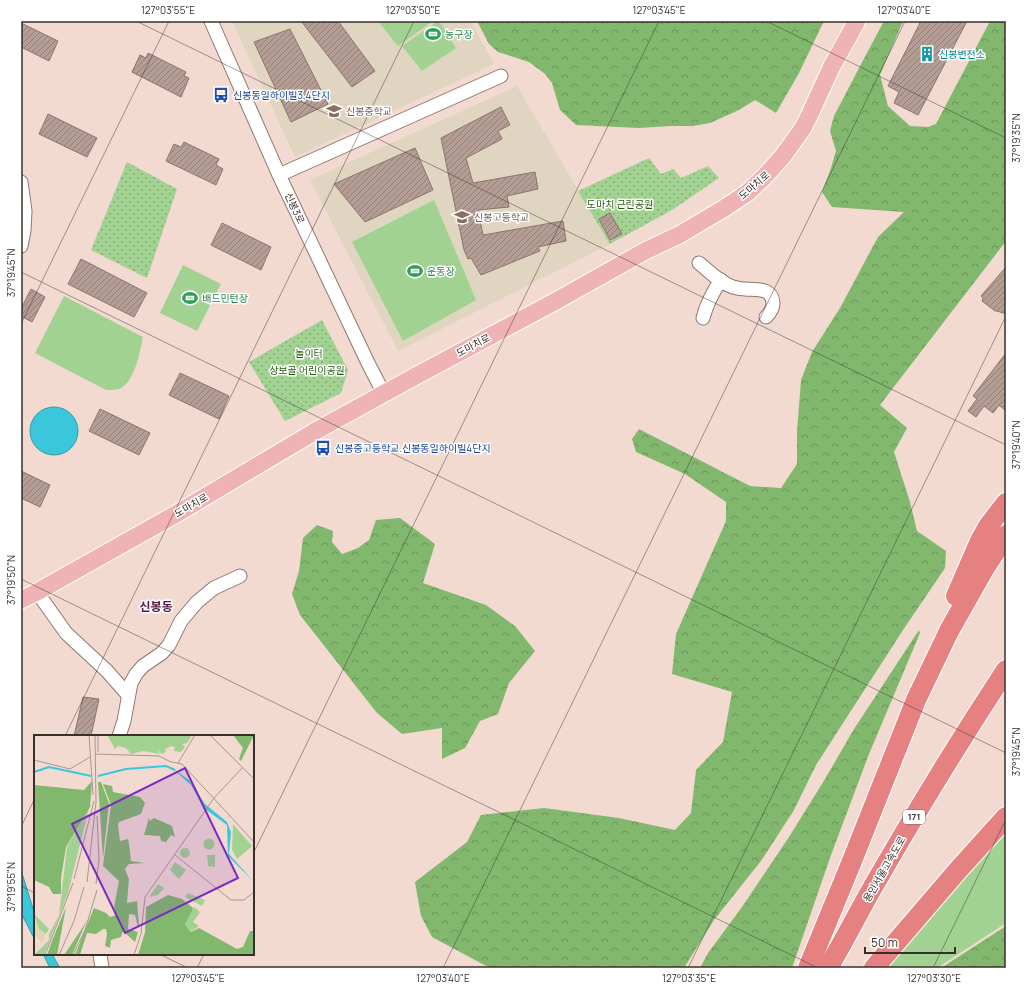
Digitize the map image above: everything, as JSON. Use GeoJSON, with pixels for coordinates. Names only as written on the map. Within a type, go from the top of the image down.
{"type":"FeatureCollection","features":[{"type":"Feature","properties":{"kind":"highway"},"geometry":{"type":"LineString","coordinates":[[923,685],[946,618],[980,540],[989,525],[1006,504]]}},
{"type":"Feature","properties":{"kind":"highway"},"geometry":{"type":"LineString","coordinates":[[808,968],[916,700],[949,631],[984,569],[1006,536]]}},
{"type":"Feature","properties":{"kind":"highway","name":"용인서울고속도로"},"geometry":{"type":"LineString","coordinates":[[828,968],[928,793],[1006,670]]}},
{"type":"Feature","properties":{"kind":"highway","name":"용인서울고속도로"},"geometry":{"type":"LineString","coordinates":[[838,968],[901,856],[1006,689]]}},
{"type":"Feature","properties":{"kind":"highway"},"geometry":{"type":"LineString","coordinates":[[874,968],[959,869],[1006,818]]}},
{"type":"Feature","properties":{"kind":"main road","name":"도마치로"},"geometry":{"type":"LineString","coordinates":[[21,600],[176,514],[314,432],[679,235],[747,193],[783,156],[803,128],[832,66],[857,21]]}},
{"type":"Feature","properties":{"kind":"street","name":"신봉3로"},"geometry":{"type":"LineString","coordinates":[[212,21],[280,175],[384,394]]}},
{"type":"Feature","properties":{"kind":"street"},"geometry":{"type":"LineString","coordinates":[[280,175],[501,76]]}},
{"type":"Feature","properties":{"kind":"street"},"geometry":{"type":"LineString","coordinates":[[21,182],[25,211],[24,231],[21,246]]}},
{"type":"Feature","properties":{"kind":"street"},"geometry":{"type":"LineString","coordinates":[[699,263],[732,287],[760,289],[771,296],[773,301],[772,308],[766,317]]}},
{"type":"Feature","properties":{"kind":"street"},"geometry":{"type":"LineString","coordinates":[[703,318],[713,291],[721,280]]}},
{"type":"Feature","properties":{"kind":"street"},"geometry":{"type":"LineString","coordinates":[[119,735],[124,721],[131,683],[136,674],[143,666],[162,653],[169,645],[181,621],[197,602],[214,588],[240,576]]}},
{"type":"Feature","properties":{"kind":"street"},"geometry":{"type":"LineString","coordinates":[[37,592],[66,633],[107,671],[128,695]]}},
{"type":"Feature","properties":{"kind":"street"},"geometry":{"type":"LineString","coordinates":[[100,955],[102,968]]}},
{"type":"Feature","properties":{"kind":"shaded area","name":"신봉중학교"},"geometry":{"type":"Polygon","coordinates":[[[232,21],[471,21],[494,64],[295,157],[232,21]]]}},
{"type":"Feature","properties":{"kind":"shaded area","name":"신봉고등학교"},"geometry":{"type":"Polygon","coordinates":[[[517,86],[610,244],[398,351],[310,180],[517,86]]]}},
{"type":"Feature","properties":{"kind":"green space"},"geometry":{"type":"Polygon","coordinates":[[[378,21],[433,21],[398,46],[378,21]]]}},
{"type":"Feature","properties":{"kind":"green space","name":"농구장"},"geometry":{"type":"Polygon","coordinates":[[[438,21],[456,48],[422,71],[402,46],[438,21]]]}},
{"type":"Feature","properties":{"kind":"green space"},"geometry":{"type":"Polygon","coordinates":[[[477,21],[824,21],[799,73],[776,113],[755,100],[739,110],[710,123],[693,126],[639,128],[576,125],[560,110],[552,83],[545,74],[529,62],[498,52],[489,44],[477,21]]]}},
{"type":"Feature","properties":{"kind":"green space"},"geometry":{"type":"Polygon","coordinates":[[[884,21],[903,21],[880,75],[888,106],[910,126],[928,127],[936,124],[990,21],[1006,21],[1006,241],[880,405],[907,428],[894,452],[910,502],[917,531],[946,551],[945,568],[816,765],[794,810],[761,861],[714,920],[684,968],[490,968],[432,937],[421,916],[415,882],[467,842],[481,815],[544,808],[619,818],[675,830],[691,813],[696,770],[723,742],[732,692],[672,674],[676,634],[726,521],[726,502],[685,474],[636,452],[632,439],[639,429],[750,486],[781,488],[797,464],[797,432],[801,380],[812,352],[840,308],[878,237],[904,212],[832,207],[822,192],[836,151],[830,131],[834,116],[884,21]]]}},
{"type":"Feature","properties":{"kind":"green space","name":"도마치 근린공원"},"geometry":{"type":"Polygon","coordinates":[[[649,158],[661,174],[673,169],[681,178],[708,166],[719,178],[672,210],[610,244],[578,191],[649,158]]]}},
{"type":"Feature","properties":{"kind":"green space"},"geometry":{"type":"Polygon","coordinates":[[[127,162],[177,189],[147,278],[91,250],[127,162]]]}},
{"type":"Feature","properties":{"kind":"green space","name":"운동장"},"geometry":{"type":"Polygon","coordinates":[[[434,200],[476,300],[403,341],[352,242],[434,200]]]}},
{"type":"Feature","properties":{"kind":"green space","name":"배드민턴장"},"geometry":{"type":"Polygon","coordinates":[[[183,265],[221,284],[197,331],[160,313],[183,265]]]}},
{"type":"Feature","properties":{"kind":"green space"},"geometry":{"type":"Polygon","coordinates":[[[64,296],[143,337],[136,366],[133,374],[125,386],[119,389],[106,390],[35,353],[64,296]]]}},
{"type":"Feature","properties":{"kind":"green space","name":"상보골 어린이공원"},"geometry":{"type":"Polygon","coordinates":[[[322,320],[348,370],[341,393],[285,421],[249,362],[322,320]]]}},
{"type":"Feature","properties":{"kind":"green space"},"geometry":{"type":"Polygon","coordinates":[[[400,518],[435,544],[423,583],[486,605],[515,626],[535,651],[509,683],[498,714],[480,721],[465,748],[442,759],[442,728],[402,734],[377,713],[300,615],[292,594],[299,571],[303,538],[317,525],[333,531],[332,542],[342,554],[358,548],[369,540],[376,520],[400,518]]]}},
{"type":"Feature","properties":{"kind":"green space"},"geometry":{"type":"Polygon","coordinates":[[[919,630],[920,633],[869,754],[831,855],[792,968],[700,968],[708,953],[742,907],[789,837],[854,729],[919,630]]]}},
{"type":"Feature","properties":{"kind":"green space"},"geometry":{"type":"Polygon","coordinates":[[[1006,828],[1006,923],[937,968],[883,968],[1006,828]]]}},
{"type":"Feature","properties":{"kind":"green space"},"geometry":{"type":"Polygon","coordinates":[[[1006,926],[1006,968],[941,968],[1006,926]]]}},
{"type":"Feature","properties":{"kind":"water"},"geometry":{"type":"Polygon","coordinates":[[[49,407],[59,407],[71,414],[78,426],[78,436],[71,448],[59,455],[49,455],[41,451],[34,444],[30,436],[30,426],[34,418],[41,411],[49,407]]]}},
{"type":"Feature","properties":{"kind":"water"},"geometry":{"type":"Polygon","coordinates":[[[21,870],[34,912],[34,938],[21,913],[21,870]]]}},
{"type":"Feature","properties":{"kind":"water"},"geometry":{"type":"Polygon","coordinates":[[[44,955],[53,955],[60,968],[50,968],[44,955]]]}},
{"type":"Feature","properties":{"kind":"building","name":"신봉중학교"},"geometry":{"type":"Polygon","coordinates":[[[301,21],[338,21],[375,71],[352,87],[301,21]]]}},
{"type":"Feature","properties":{"kind":"building","name":"신봉변전소"},"geometry":{"type":"Polygon","coordinates":[[[921,21],[967,21],[918,115],[894,103],[899,92],[888,86],[921,21]]]}},
{"type":"Feature","properties":{"kind":"building"},"geometry":{"type":"Polygon","coordinates":[[[21,23],[58,41],[49,61],[21,47],[21,23]]]}},
{"type":"Feature","properties":{"kind":"building"},"geometry":{"type":"Polygon","coordinates":[[[290,29],[328,104],[291,122],[254,42],[290,29]]]}},
{"type":"Feature","properties":{"kind":"building"},"geometry":{"type":"Polygon","coordinates":[[[148,53],[186,72],[184,76],[189,78],[181,97],[132,72],[140,55],[146,58],[148,53]]]}},
{"type":"Feature","properties":{"kind":"building","name":"신봉고등학교"},"geometry":{"type":"Polygon","coordinates":[[[501,107],[510,125],[498,131],[502,139],[466,158],[473,183],[535,172],[538,189],[507,196],[509,207],[478,210],[483,235],[563,221],[566,241],[538,247],[540,251],[481,275],[471,258],[468,259],[464,250],[441,138],[501,107]]]}},
{"type":"Feature","properties":{"kind":"building"},"geometry":{"type":"Polygon","coordinates":[[[48,114],[97,138],[87,157],[39,134],[48,114]]]}},
{"type":"Feature","properties":{"kind":"building"},"geometry":{"type":"Polygon","coordinates":[[[184,142],[219,159],[216,165],[223,169],[216,185],[166,161],[174,144],[181,147],[184,142]]]}},
{"type":"Feature","properties":{"kind":"building"},"geometry":{"type":"Polygon","coordinates":[[[415,148],[433,190],[365,222],[334,184],[415,148]]]}},
{"type":"Feature","properties":{"kind":"building"},"geometry":{"type":"Polygon","coordinates":[[[610,213],[622,234],[610,240],[599,219],[610,213]]]}},
{"type":"Feature","properties":{"kind":"building"},"geometry":{"type":"Polygon","coordinates":[[[222,223],[271,247],[261,270],[211,245],[222,223]]]}},
{"type":"Feature","properties":{"kind":"building"},"geometry":{"type":"Polygon","coordinates":[[[81,259],[147,293],[134,317],[68,284],[81,259]]]}},
{"type":"Feature","properties":{"kind":"building"},"geometry":{"type":"Polygon","coordinates":[[[1006,267],[1006,314],[995,311],[982,301],[983,298],[981,296],[1006,267]]]}},
{"type":"Feature","properties":{"kind":"building"},"geometry":{"type":"Polygon","coordinates":[[[31,289],[45,297],[32,322],[21,316],[21,309],[31,289]]]}},
{"type":"Feature","properties":{"kind":"building"},"geometry":{"type":"Polygon","coordinates":[[[1006,353],[1006,411],[999,405],[993,413],[984,406],[976,417],[968,411],[977,399],[973,396],[1006,353]]]}},
{"type":"Feature","properties":{"kind":"building"},"geometry":{"type":"Polygon","coordinates":[[[180,373],[229,396],[219,419],[169,395],[180,373]]]}},
{"type":"Feature","properties":{"kind":"building"},"geometry":{"type":"Polygon","coordinates":[[[100,409],[150,433],[139,455],[89,431],[100,409]]]}},
{"type":"Feature","properties":{"kind":"building"},"geometry":{"type":"Polygon","coordinates":[[[21,471],[50,485],[40,507],[21,498],[21,471]]]}},
{"type":"Feature","properties":{"kind":"building"},"geometry":{"type":"Polygon","coordinates":[[[83,697],[99,699],[91,735],[74,735],[83,697]]]}},
{"type":"Feature","properties":{"kind":"place","name":"농구장"},"geometry":{"type":"Point","coordinates":[433,34]}},
{"type":"Feature","properties":{"kind":"place","name":"신봉변전소"},"geometry":{"type":"Point","coordinates":[927,54]}},
{"type":"Feature","properties":{"kind":"place","name":"신봉동일하이빌3,4단지"},"geometry":{"type":"Point","coordinates":[221,95]}},
{"type":"Feature","properties":{"kind":"place","name":"신봉중학교"},"geometry":{"type":"Point","coordinates":[334,111]}},
{"type":"Feature","properties":{"kind":"place","name":"신봉고등학교"},"geometry":{"type":"Point","coordinates":[462,217]}},
{"type":"Feature","properties":{"kind":"place","name":"운동장"},"geometry":{"type":"Point","coordinates":[415,271]}},
{"type":"Feature","properties":{"kind":"place","name":"배드민턴장"},"geometry":{"type":"Point","coordinates":[190,298]}},
{"type":"Feature","properties":{"kind":"place","name":"신봉중고등학교.신봉동일하이빌4단지"},"geometry":{"type":"Point","coordinates":[323,448]}},
{"type":"Feature","properties":{"kind":"district","name":"신봉동"},"geometry":{"type":"Point","coordinates":[156,607]}},
{"type":"Feature","properties":{"kind":"park label","name":"놀이터"},"geometry":{"type":"Point","coordinates":[309,353]}}]}
